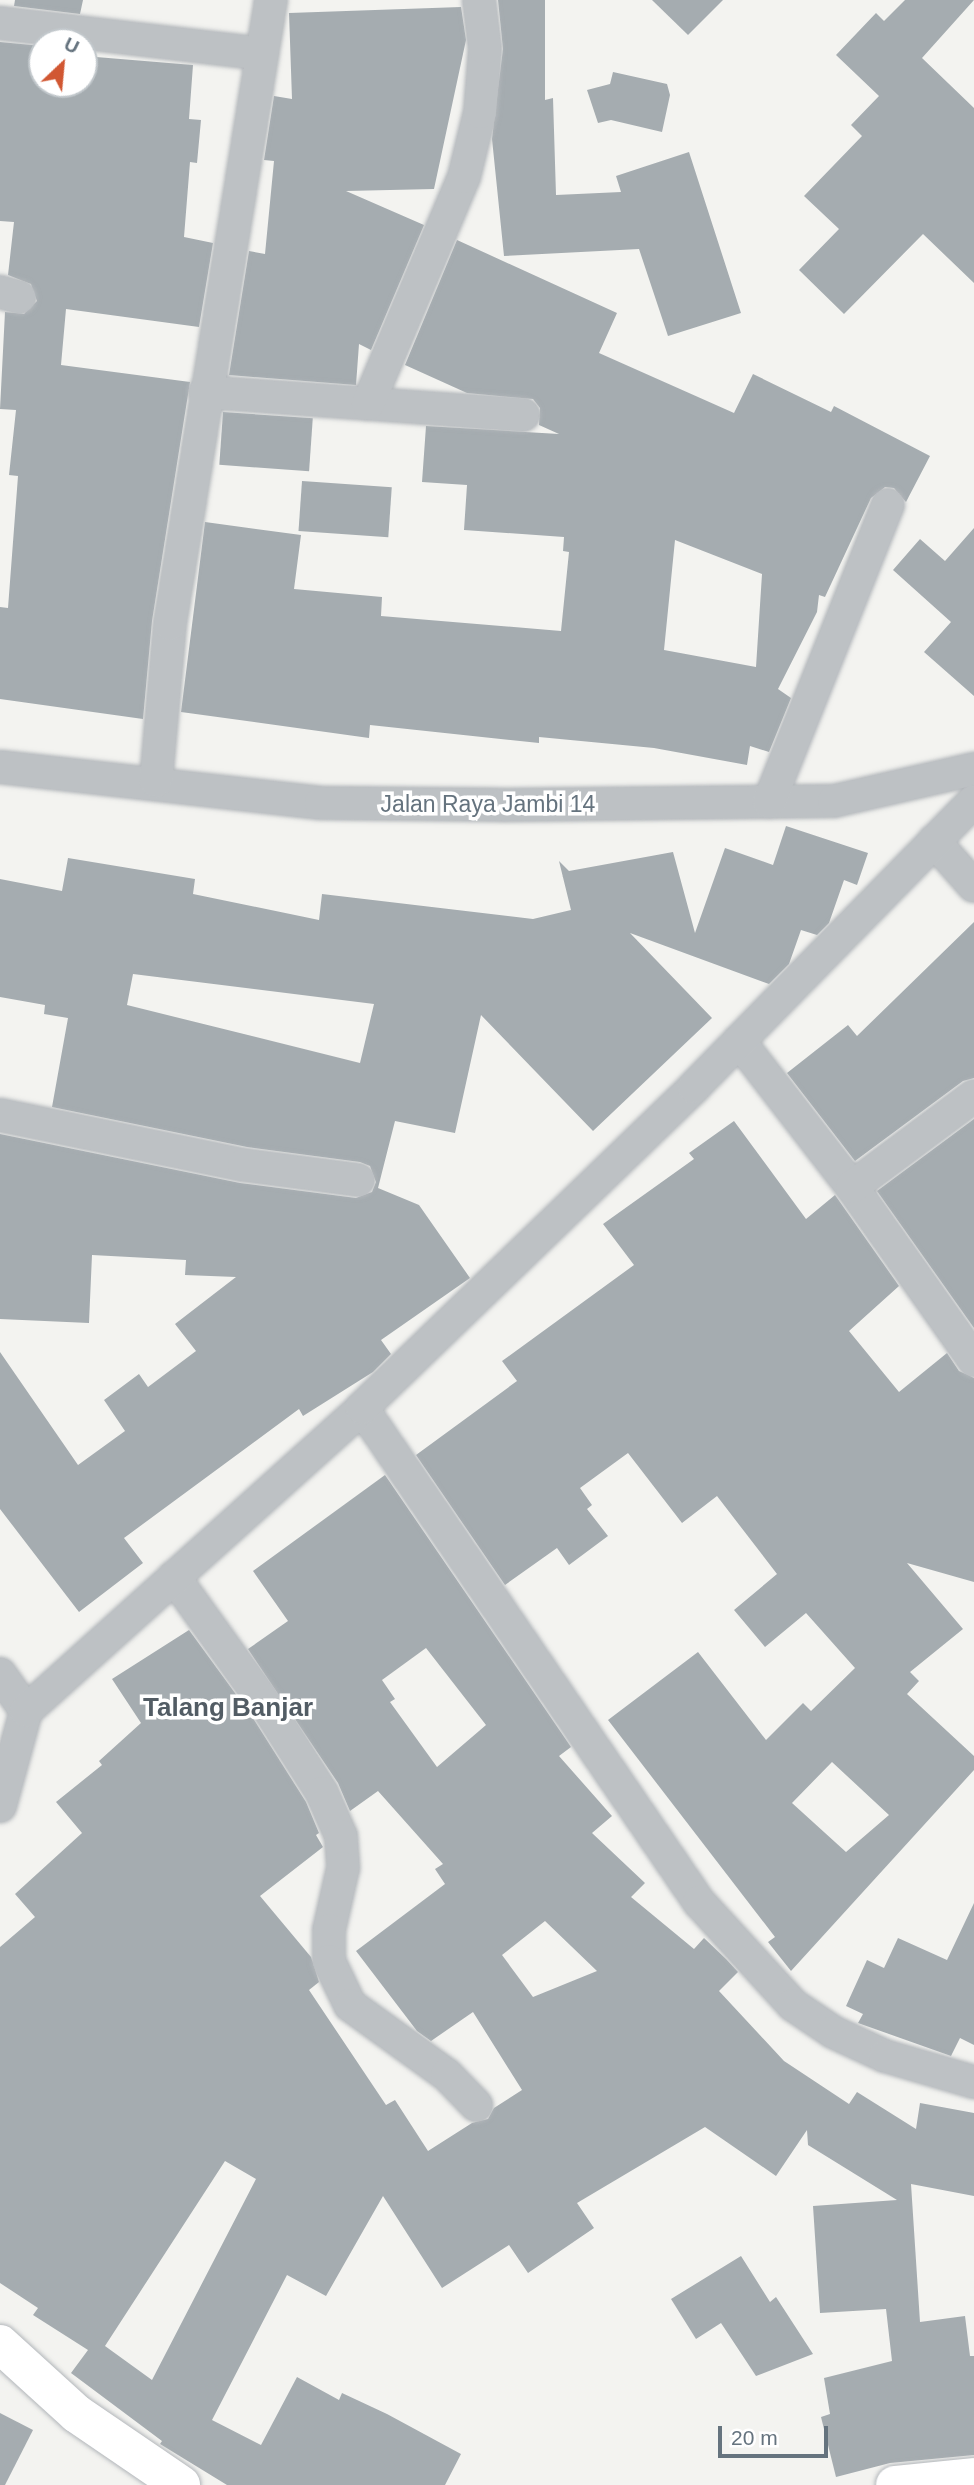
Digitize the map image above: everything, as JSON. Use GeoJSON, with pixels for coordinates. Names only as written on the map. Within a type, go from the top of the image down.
{"type":"FeatureCollection","features":[{"type":"Feature","properties":{"kind":"street"},"geometry":{"type":"LineString","coordinates":[[156,781],[170,624],[205,392],[271,0],[284,0]]}},
{"type":"Feature","properties":{"kind":"street"},"geometry":{"type":"LineString","coordinates":[[368,404],[464,177],[482,86],[485,48],[479,0]]}},
{"type":"Feature","properties":{"kind":"street"},"geometry":{"type":"LineString","coordinates":[[0,23],[262,54]]}},
{"type":"Feature","properties":{"kind":"street"},"geometry":{"type":"LineString","coordinates":[[205,392],[523,415]]}},
{"type":"Feature","properties":{"kind":"street"},"geometry":{"type":"LineString","coordinates":[[769,802],[888,505]]}},
{"type":"Feature","properties":{"kind":"street","name":"Jalan Raya Jambi 14"},"geometry":{"type":"LineString","coordinates":[[0,767],[156,781],[321,803],[834,801],[974,769]]}},
{"type":"Feature","properties":{"kind":"street"},"geometry":{"type":"LineString","coordinates":[[0,1807],[26,1711],[362,1408],[738,1041],[974,801]]}},
{"type":"Feature","properties":{"kind":"street"},"geometry":{"type":"LineString","coordinates":[[934,841],[974,886]]}},
{"type":"Feature","properties":{"kind":"street"},"geometry":{"type":"LineString","coordinates":[[738,1041],[852,1187],[974,1360]]}},
{"type":"Feature","properties":{"kind":"street"},"geometry":{"type":"LineString","coordinates":[[852,1187],[974,1096]]}},
{"type":"Feature","properties":{"kind":"street"},"geometry":{"type":"LineString","coordinates":[[0,1115],[244,1165],[358,1180]]}},
{"type":"Feature","properties":{"kind":"street"},"geometry":{"type":"LineString","coordinates":[[362,1408],[699,1902],[774,1985],[793,2005],[832,2032],[885,2056],[974,2082]]}},
{"type":"Feature","properties":{"kind":"street"},"geometry":{"type":"LineString","coordinates":[[174,1577],[266,1705],[322,1793],[341,1836],[343,1868],[329,1930],[329,1961],[350,2005],[447,2075],[476,2105]]}},
{"type":"Feature","properties":{"kind":"street"},"geometry":{"type":"LineString","coordinates":[[0,1674],[26,1711]]}},
{"type":"Feature","properties":{"kind":"street"},"geometry":{"type":"LineString","coordinates":[[0,2344],[77,2414],[181,2485]]}},
{"type":"Feature","properties":{"kind":"street"},"geometry":{"type":"LineString","coordinates":[[895,2485],[974,2477]]}},
{"type":"Feature","properties":{"kind":"building"},"geometry":{"type":"Polygon","coordinates":[[[15,0],[83,0],[80,14],[14,6],[15,0]]]}},
{"type":"Feature","properties":{"kind":"building"},"geometry":{"type":"Polygon","coordinates":[[[498,0],[545,0],[545,100],[553,98],[556,195],[621,192],[616,176],[689,152],[741,313],[668,336],[639,249],[504,256],[492,139],[503,49],[498,0]]]}},
{"type":"Feature","properties":{"kind":"building"},"geometry":{"type":"Polygon","coordinates":[[[652,0],[723,0],[688,35],[652,0]]]}},
{"type":"Feature","properties":{"kind":"building"},"geometry":{"type":"Polygon","coordinates":[[[905,0],[974,0],[922,58],[974,108],[974,283],[923,234],[844,314],[799,270],[839,229],[804,196],[862,136],[851,125],[879,96],[836,55],[876,13],[884,21],[905,0]]]}},
{"type":"Feature","properties":{"kind":"building"},"geometry":{"type":"Polygon","coordinates":[[[461,7],[466,40],[434,189],[346,191],[424,225],[371,350],[359,344],[356,385],[229,375],[249,251],[265,254],[274,161],[264,160],[274,96],[292,99],[289,13],[461,7]]]}},
{"type":"Feature","properties":{"kind":"building"},"geometry":{"type":"Polygon","coordinates":[[[0,42],[28,45],[28,98],[98,98],[98,57],[193,65],[189,119],[201,120],[197,163],[190,162],[184,237],[213,243],[199,327],[66,309],[61,365],[190,382],[152,621],[143,719],[0,699],[0,607],[8,608],[18,476],[9,475],[16,410],[0,409],[5,312],[24,314],[37,301],[31,284],[8,275],[14,222],[0,221],[0,42]]]}},
{"type":"Feature","properties":{"kind":"building"},"geometry":{"type":"Polygon","coordinates":[[[613,72],[667,84],[670,95],[662,132],[611,120],[598,123],[587,90],[610,84],[613,72]]]}},
{"type":"Feature","properties":{"kind":"building"},"geometry":{"type":"Polygon","coordinates":[[[457,240],[617,313],[599,353],[734,413],[753,374],[831,412],[834,406],[930,456],[906,502],[894,488],[885,487],[871,498],[825,597],[819,595],[817,612],[778,689],[791,698],[769,752],[750,746],[747,765],[654,748],[539,737],[539,743],[370,725],[369,738],[181,712],[205,522],[301,535],[294,589],[382,597],[381,616],[561,631],[569,552],[563,551],[564,537],[464,530],[467,485],[422,482],[426,426],[559,434],[539,425],[540,408],[533,399],[467,393],[405,365],[457,240]],[[675,540],[664,650],[756,667],[762,574],[675,540]]]}},
{"type":"Feature","properties":{"kind":"building"},"geometry":{"type":"Polygon","coordinates":[[[223,412],[313,418],[309,471],[219,465],[223,412]]]}},
{"type":"Feature","properties":{"kind":"building"},"geometry":{"type":"Polygon","coordinates":[[[302,481],[392,487],[388,537],[299,531],[302,481]]]}},
{"type":"Feature","properties":{"kind":"building"},"geometry":{"type":"Polygon","coordinates":[[[974,528],[974,696],[924,652],[951,622],[893,570],[920,539],[945,561],[974,528]]]}},
{"type":"Feature","properties":{"kind":"building"},"geometry":{"type":"Polygon","coordinates":[[[786,826],[868,853],[857,885],[844,880],[829,923],[817,935],[801,930],[789,964],[769,984],[630,933],[712,1018],[593,1131],[481,1015],[455,1133],[395,1121],[378,1188],[419,1205],[470,1278],[381,1340],[391,1354],[373,1372],[303,1416],[299,1409],[124,1538],[143,1563],[79,1612],[0,1509],[0,1352],[78,1465],[125,1431],[104,1400],[139,1374],[148,1387],[196,1351],[175,1324],[236,1277],[185,1275],[186,1260],[92,1255],[89,1323],[0,1319],[0,1134],[240,1183],[356,1198],[372,1192],[376,1182],[370,1166],[360,1162],[247,1147],[52,1107],[68,1018],[44,1014],[45,1005],[0,997],[0,879],[62,891],[68,858],[195,879],[193,894],[319,920],[322,894],[533,919],[571,910],[559,861],[569,871],[673,852],[695,933],[725,848],[773,865],[786,826]],[[133,974],[127,1005],[360,1063],[374,1004],[133,974]]]}},
{"type":"Feature","properties":{"kind":"building"},"geometry":{"type":"Polygon","coordinates":[[[974,922],[974,1078],[963,1081],[855,1161],[787,1073],[848,1025],[857,1036],[974,922]]]}},
{"type":"Feature","properties":{"kind":"building"},"geometry":{"type":"Polygon","coordinates":[[[974,1119],[974,1328],[877,1191],[974,1119]]]}},
{"type":"Feature","properties":{"kind":"building"},"geometry":{"type":"Polygon","coordinates":[[[734,1121],[806,1219],[835,1195],[899,1286],[849,1331],[899,1392],[947,1353],[959,1371],[974,1378],[974,1582],[907,1563],[963,1629],[910,1672],[919,1681],[907,1694],[974,1756],[974,1770],[791,1971],[768,1942],[775,1937],[608,1720],[698,1652],[766,1740],[803,1703],[811,1711],[855,1668],[806,1613],[765,1647],[734,1610],[777,1574],[717,1496],[682,1523],[628,1453],[580,1488],[592,1505],[587,1509],[608,1536],[569,1565],[557,1548],[505,1585],[416,1455],[517,1381],[502,1361],[634,1265],[603,1224],[694,1159],[689,1153],[734,1121]],[[832,1762],[792,1803],[846,1852],[889,1815],[832,1762]]]}},
{"type":"Feature","properties":{"kind":"building"},"geometry":{"type":"Polygon","coordinates":[[[385,1475],[571,1747],[559,1756],[612,1816],[592,1833],[645,1883],[631,1897],[694,1949],[704,1938],[738,1972],[719,1991],[784,2061],[849,2104],[857,2092],[916,2129],[920,2103],[974,2113],[974,2196],[911,2184],[920,2322],[965,2316],[970,2356],[974,2356],[974,2455],[890,2463],[836,2477],[821,2417],[830,2414],[824,2378],[892,2361],[886,2309],[820,2313],[813,2206],[897,2200],[808,2145],[807,2130],[776,2176],[705,2127],[577,2203],[594,2228],[528,2273],[509,2245],[442,2288],[383,2196],[326,2296],[287,2275],[212,2420],[261,2445],[297,2377],[339,2400],[342,2393],[387,2414],[461,2454],[445,2485],[227,2485],[160,2444],[162,2441],[71,2373],[88,2350],[33,2315],[38,2308],[0,2283],[0,1947],[35,1917],[15,1894],[82,1833],[56,1802],[102,1765],[99,1761],[141,1723],[112,1679],[189,1630],[251,1715],[306,1802],[319,1833],[316,1835],[323,1847],[260,1896],[311,1957],[319,1982],[309,1990],[386,2105],[395,2100],[428,2151],[472,2123],[488,2119],[494,2108],[522,2090],[473,2012],[431,2041],[417,2031],[356,1951],[445,1884],[435,1869],[443,1864],[378,1791],[350,1811],[338,1783],[248,1649],[288,1621],[253,1571],[385,1475]],[[426,1648],[382,1680],[395,1699],[390,1702],[437,1767],[486,1725],[426,1648]],[[545,1921],[502,1955],[533,1997],[597,1971],[545,1921]],[[225,2161],[105,2346],[152,2380],[256,2179],[225,2161]]]}},
{"type":"Feature","properties":{"kind":"building"},"geometry":{"type":"Polygon","coordinates":[[[974,1903],[974,2045],[960,2038],[951,2056],[858,2023],[863,2014],[846,2006],[867,1960],[884,1968],[898,1938],[947,1960],[974,1903]]]}},
{"type":"Feature","properties":{"kind":"building"},"geometry":{"type":"Polygon","coordinates":[[[741,2256],[770,2302],[776,2297],[813,2354],[756,2376],[721,2323],[696,2339],[671,2299],[741,2256]]]}},
{"type":"Feature","properties":{"kind":"building"},"geometry":{"type":"Polygon","coordinates":[[[0,2413],[33,2430],[5,2485],[0,2485],[0,2413]]]}},
{"type":"Feature","properties":{"kind":"district","name":"Talang Banjar"},"geometry":{"type":"Point","coordinates":[228,1708]}}]}
